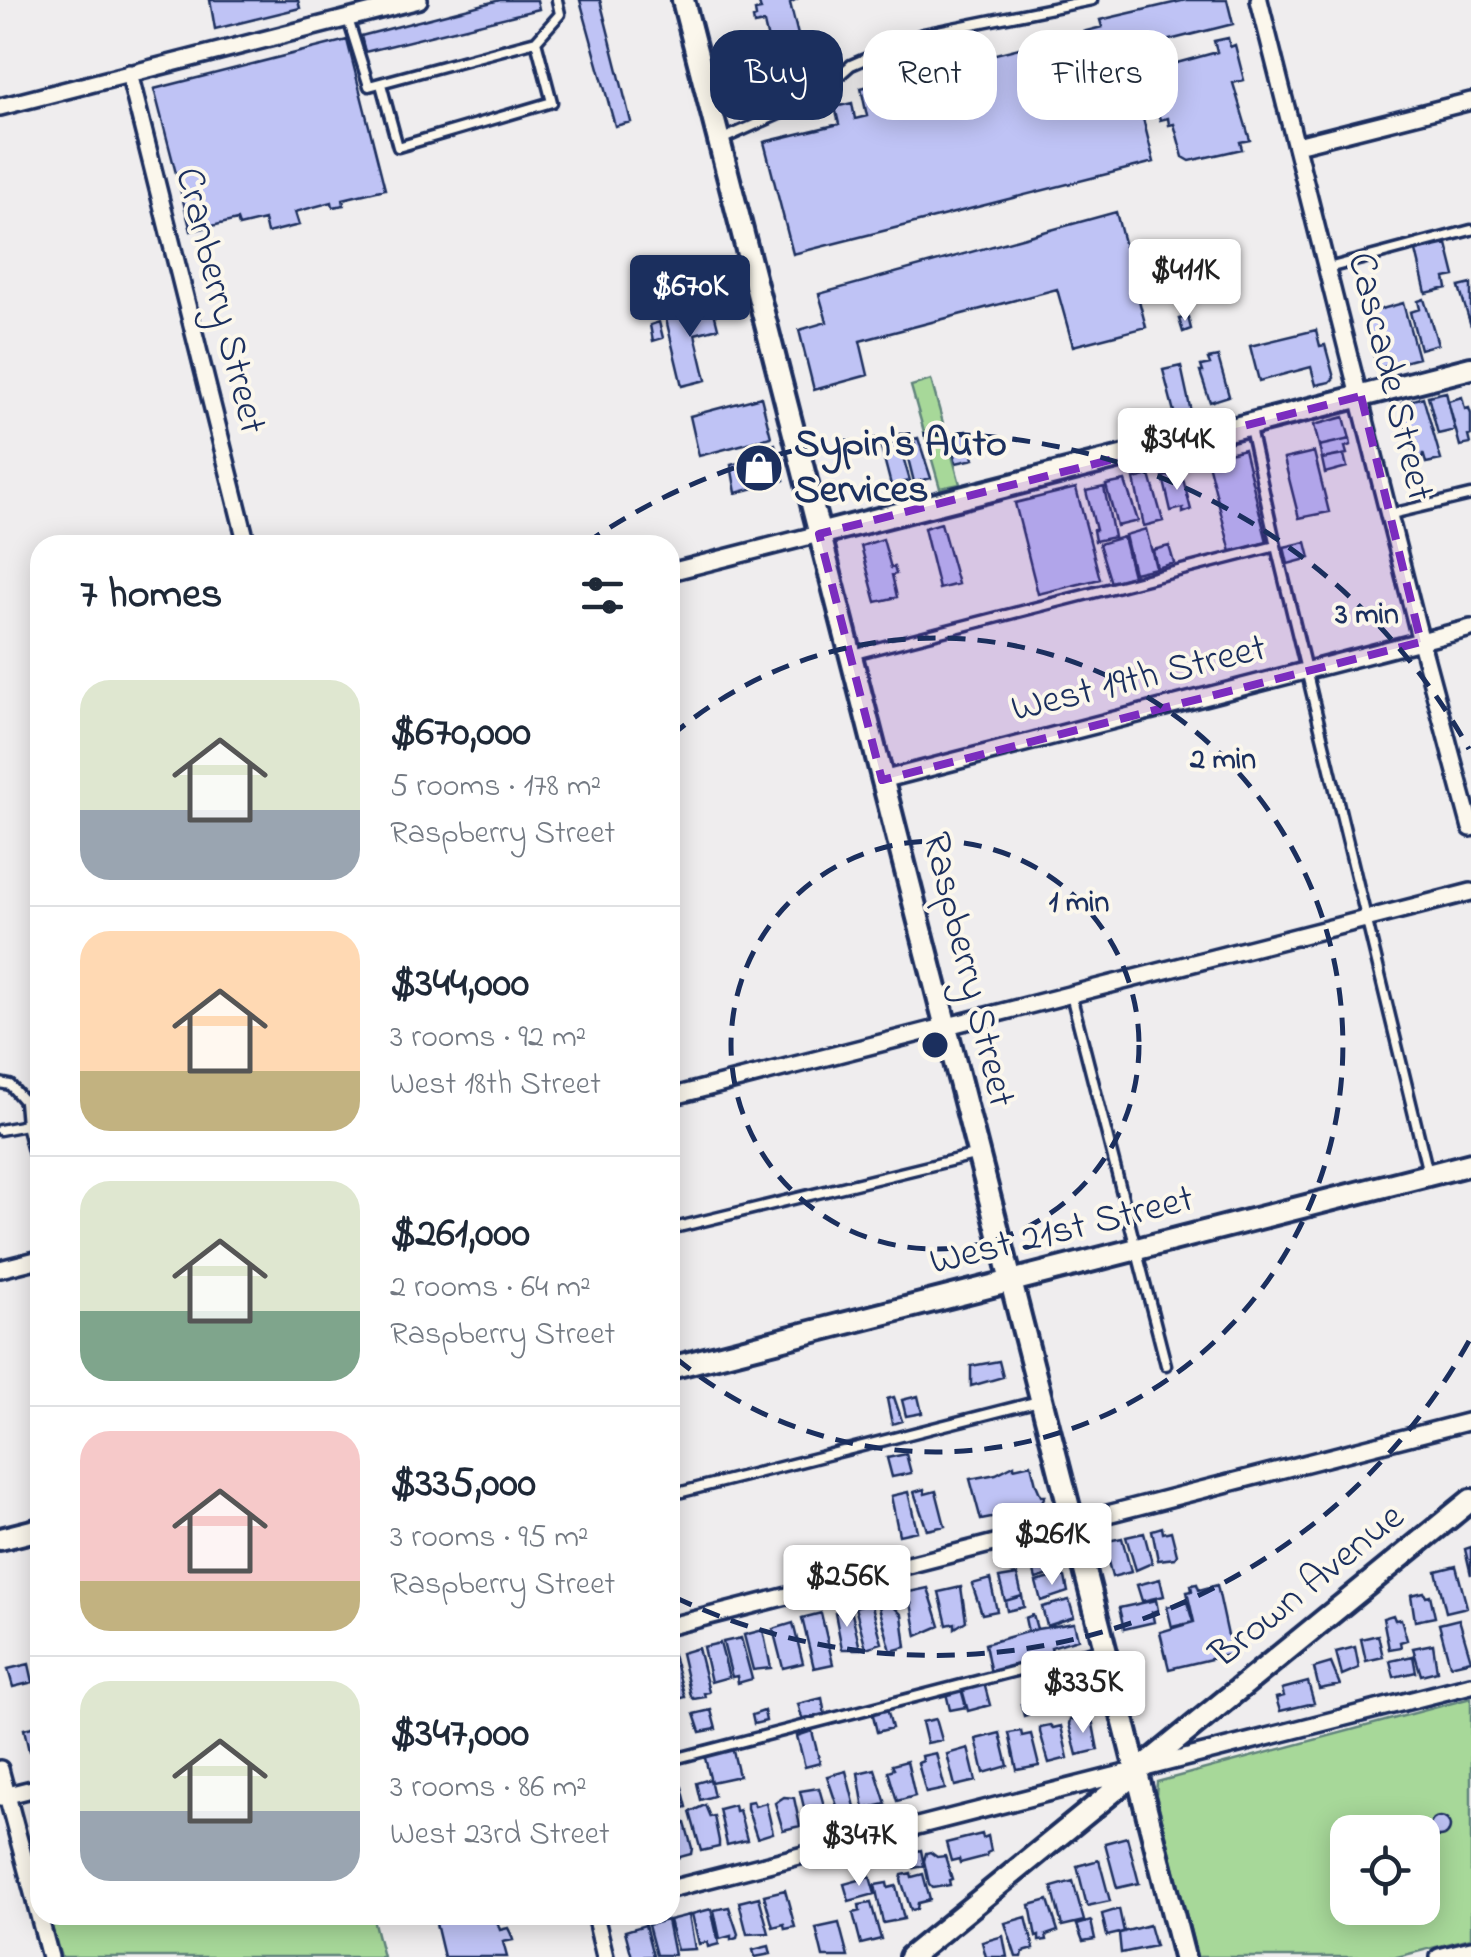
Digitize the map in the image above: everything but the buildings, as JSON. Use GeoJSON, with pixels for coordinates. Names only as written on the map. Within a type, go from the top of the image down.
{"type":"FeatureCollection","features":[{"type":"Feature","properties":{"kind":"street"},"geometry":{"type":"LineString","coordinates":[[0,107],[419,0]]}},
{"type":"Feature","properties":{"kind":"street","name":"Raspberry Street"},"geometry":{"type":"LineString","coordinates":[[682,0],[1184,1957]]}},
{"type":"Feature","properties":{"kind":"street","name":"Cascade Street"},"geometry":{"type":"LineString","coordinates":[[1259,0],[1471,828]]}},
{"type":"Feature","properties":{"kind":"street","name":"Cranberry Street"},"geometry":{"type":"LineString","coordinates":[[129,73],[245,535]]}},
{"type":"Feature","properties":{"kind":"street"},"geometry":{"type":"LineString","coordinates":[[1297,145],[1471,101]]}},
{"type":"Feature","properties":{"kind":"street"},"geometry":{"type":"LineString","coordinates":[[680,569],[1471,368]]}},
{"type":"Feature","properties":{"kind":"street","name":"West 19th Street"},"geometry":{"type":"LineString","coordinates":[[882,780],[1471,628]]}},
{"type":"Feature","properties":{"kind":"street"},"geometry":{"type":"LineString","coordinates":[[680,1094],[1471,892]]}},
{"type":"Feature","properties":{"kind":"street","name":"West 21st Street"},"geometry":{"type":"LineString","coordinates":[[680,1365],[1471,1164]]}},
{"type":"Feature","properties":{"kind":"street"},"geometry":{"type":"LineString","coordinates":[[0,1269],[30,1262]]}},
{"type":"Feature","properties":{"kind":"street"},"geometry":{"type":"LineString","coordinates":[[680,1623],[1471,1421]]}},
{"type":"Feature","properties":{"kind":"street","name":"Brown Avenue"},"geometry":{"type":"LineString","coordinates":[[910,1957],[1471,1500]]}},
{"type":"Feature","properties":{"kind":"street"},"geometry":{"type":"LineString","coordinates":[[0,1539],[30,1532]]}},
{"type":"Feature","properties":{"kind":"street"},"geometry":{"type":"LineString","coordinates":[[680,1886],[1471,1685]]}},
{"type":"Feature","properties":{"kind":"street"},"geometry":{"type":"LineString","coordinates":[[0,1769],[30,1887]]}},
{"type":"Feature","properties":{"kind":"street"},"geometry":{"type":"LineString","coordinates":[[4,1796],[30,1790]]}},
{"type":"Feature","properties":{"kind":"street"},"geometry":{"type":"LineString","coordinates":[[41,1925],[50,1957]]}},
{"type":"Feature","properties":{"kind":"street"},"geometry":{"type":"LineString","coordinates":[[598,1925],[606,1957]]}},
{"type":"Feature","properties":{"kind":"street"},"geometry":{"type":"LineString","coordinates":[[1439,1957],[1471,1949]]}},
{"type":"Feature","properties":{"kind":"lane"},"geometry":{"type":"LineString","coordinates":[[348,18],[368,86],[536,41],[560,14],[557,0]]}},
{"type":"Feature","properties":{"kind":"lane"},"geometry":{"type":"LineString","coordinates":[[719,141],[812,99],[851,64],[923,34],[1092,0]]}},
{"type":"Feature","properties":{"kind":"lane"},"geometry":{"type":"LineString","coordinates":[[381,84],[398,147],[552,102],[536,41]]}},
{"type":"Feature","properties":{"kind":"lane"},"geometry":{"type":"LineString","coordinates":[[1328,268],[1471,230]]}},
{"type":"Feature","properties":{"kind":"lane"},"geometry":{"type":"LineString","coordinates":[[1249,425],[1428,1175]]}},
{"type":"Feature","properties":{"kind":"lane"},"geometry":{"type":"LineString","coordinates":[[1391,514],[1471,495]]}},
{"type":"Feature","properties":{"kind":"lane"},"geometry":{"type":"LineString","coordinates":[[850,655],[1276,546]]}},
{"type":"Feature","properties":{"kind":"lane"},"geometry":{"type":"LineString","coordinates":[[1072,996],[1166,1366]]}},
{"type":"Feature","properties":{"kind":"lane"},"geometry":{"type":"LineString","coordinates":[[0,1083],[10,1086],[24,1101],[30,1140]]}},
{"type":"Feature","properties":{"kind":"lane"},"geometry":{"type":"LineString","coordinates":[[24,1101],[30,1097]]}},
{"type":"Feature","properties":{"kind":"lane"},"geometry":{"type":"LineString","coordinates":[[0,1130],[26,1125]]}},
{"type":"Feature","properties":{"kind":"lane"},"geometry":{"type":"LineString","coordinates":[[680,1227],[978,1154]]}},
{"type":"Feature","properties":{"kind":"lane"},"geometry":{"type":"LineString","coordinates":[[680,1492],[1042,1400]]}},
{"type":"Feature","properties":{"kind":"lane"},"geometry":{"type":"LineString","coordinates":[[680,1757],[1105,1648]]}},
{"type":"Feature","properties":{"kind":"highlighted area"},"geometry":{"type":"Polygon","coordinates":[[[1361,396],[1421,642],[882,780],[819,534],[1361,396]]]}},
{"type":"Feature","properties":{"kind":"green space"},"geometry":{"type":"Polygon","coordinates":[[[931,380],[960,484],[940,488],[911,386],[931,380]]]}},
{"type":"Feature","properties":{"kind":"green space"},"geometry":{"type":"Polygon","coordinates":[[[1471,1698],[1471,1938],[1397,1957],[1197,1957],[1156,1795],[1157,1782],[1471,1698]]]}},
{"type":"Feature","properties":{"kind":"green space"},"geometry":{"type":"Polygon","coordinates":[[[51,1925],[375,1925],[383,1957],[61,1957],[51,1925]]]}},
{"type":"Feature","properties":{"kind":"place","name":"Sypin's Auto Services"},"geometry":{"type":"Point","coordinates":[759,468]}}]}
